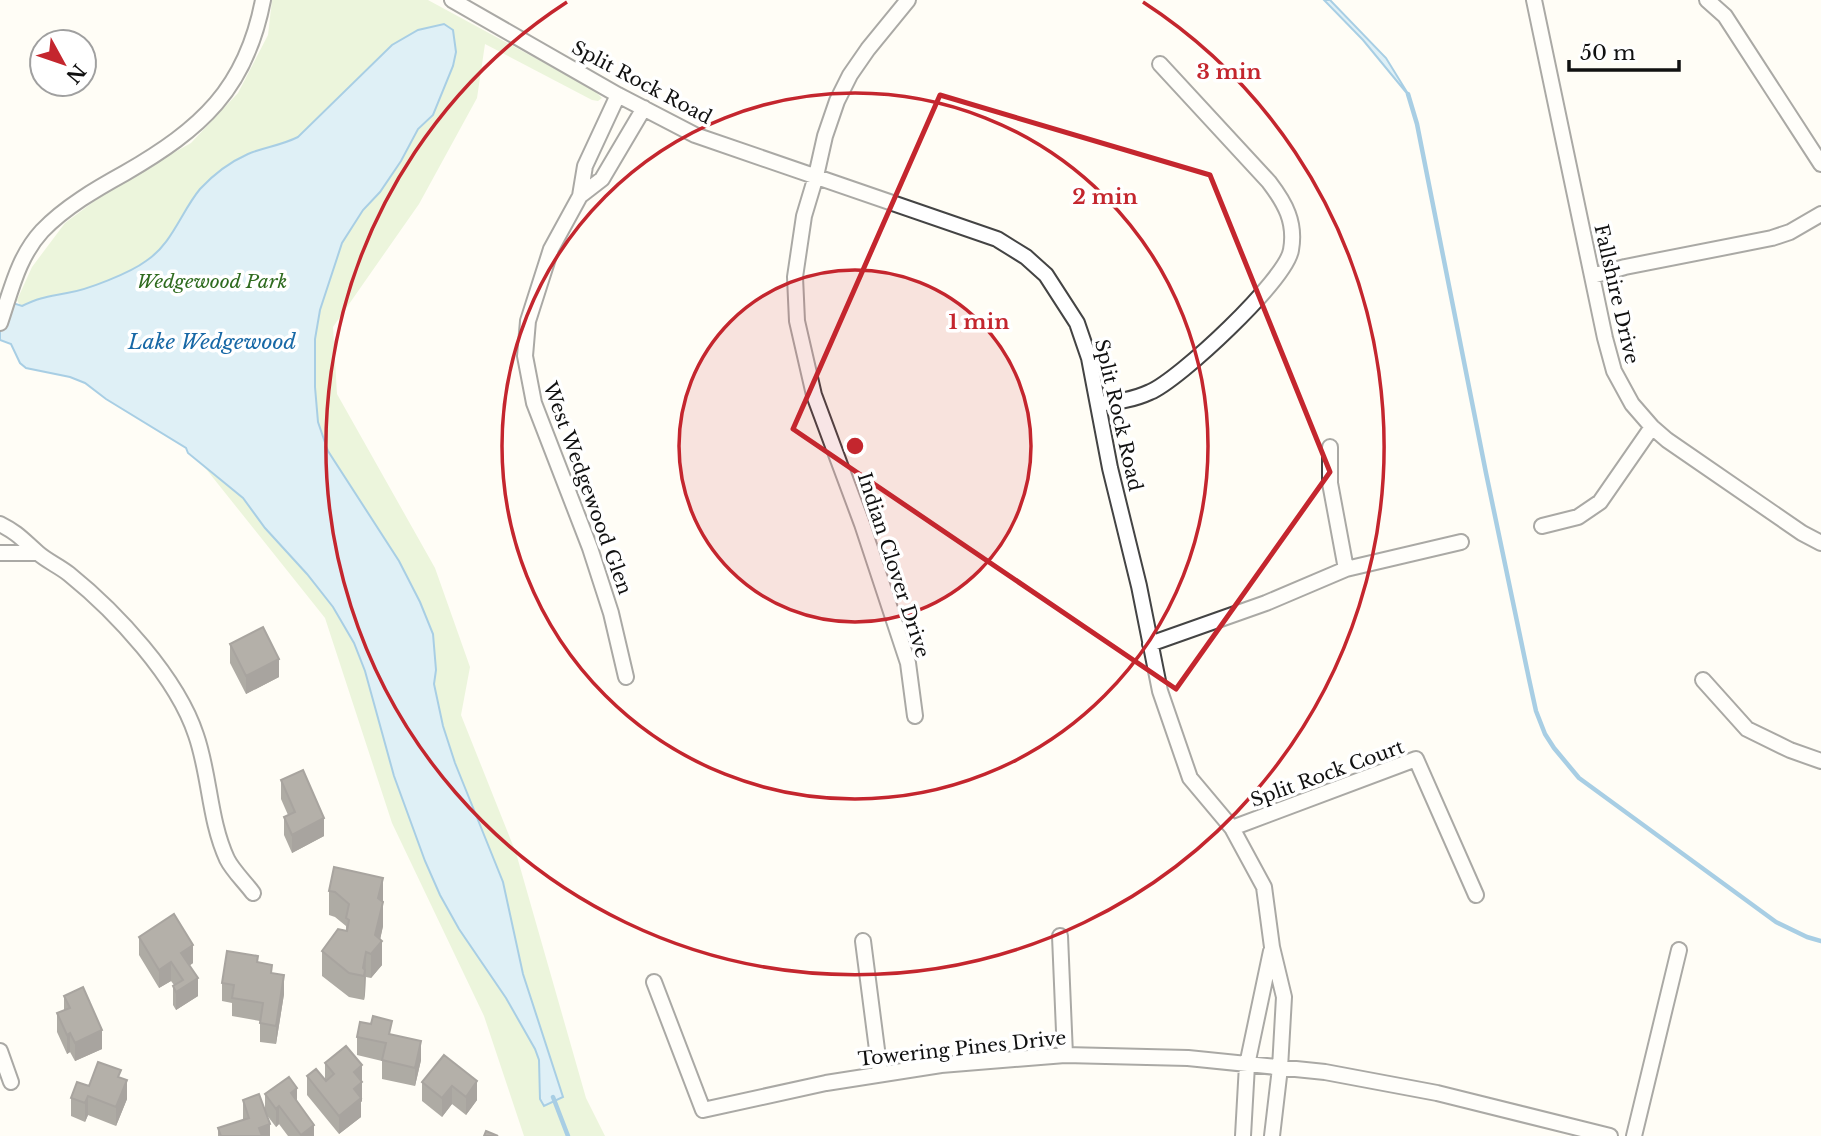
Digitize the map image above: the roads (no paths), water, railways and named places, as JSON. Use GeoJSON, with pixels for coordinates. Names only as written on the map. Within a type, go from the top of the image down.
{"type":"FeatureCollection","features":[{"type":"Feature","properties":{"kind":"street"},"geometry":{"type":"LineString","coordinates":[[0,323],[16,272],[29,247],[55,219],[107,183],[177,141],[196,126],[214,106],[231,84],[257,31],[263,0]]}},
{"type":"Feature","properties":{"kind":"street","name":"Split Rock Road"},"geometry":{"type":"LineString","coordinates":[[452,0],[695,135],[997,239],[1026,257],[1046,275],[1077,323],[1089,358],[1160,691],[1190,778],[1232,828],[1264,887],[1272,947],[1284,998],[1272,1136]]}},
{"type":"Feature","properties":{"kind":"street","name":"Indian Clover Drive"},"geometry":{"type":"LineString","coordinates":[[908,0],[867,49],[837,101],[804,216],[795,277],[797,321],[814,395],[862,524],[908,663],[915,716]]}},
{"type":"Feature","properties":{"kind":"street","name":"Fallshire Drive"},"geometry":{"type":"LineString","coordinates":[[1534,0],[1591,276],[1614,371],[1632,404],[1652,427],[1802,533],[1821,543]]}},
{"type":"Feature","properties":{"kind":"street"},"geometry":{"type":"LineString","coordinates":[[1707,0],[1725,16],[1821,164]]}},
{"type":"Feature","properties":{"kind":"street"},"geometry":{"type":"LineString","coordinates":[[1098,404],[1124,401],[1152,392],[1181,373],[1272,284],[1291,251],[1292,220],[1284,202],[1269,181],[1160,64]]}},
{"type":"Feature","properties":{"kind":"street","name":"West Wedgewood Glen"},"geometry":{"type":"LineString","coordinates":[[618,94],[585,166],[580,196],[551,248],[528,321],[525,356],[534,403],[586,536],[611,613],[625,677]]}},
{"type":"Feature","properties":{"kind":"street","name":"West Wedgewood Glen"},"geometry":{"type":"LineString","coordinates":[[580,196],[602,179],[644,108]]}},
{"type":"Feature","properties":{"kind":"street"},"geometry":{"type":"LineString","coordinates":[[1591,276],[1772,238],[1790,232],[1821,214]]}},
{"type":"Feature","properties":{"kind":"street"},"geometry":{"type":"LineString","coordinates":[[1542,527],[1578,517],[1601,502],[1652,427]]}},
{"type":"Feature","properties":{"kind":"street"},"geometry":{"type":"LineString","coordinates":[[1330,447],[1330,483],[1346,569]]}},
{"type":"Feature","properties":{"kind":"street"},"geometry":{"type":"LineString","coordinates":[[0,524],[18,533],[38,553],[68,573],[132,635],[168,680],[184,705],[197,736],[218,830],[228,860],[253,893]]}},
{"type":"Feature","properties":{"kind":"street"},"geometry":{"type":"LineString","coordinates":[[1150,644],[1266,603],[1346,569],[1461,542]]}},
{"type":"Feature","properties":{"kind":"street"},"geometry":{"type":"LineString","coordinates":[[0,553],[38,553]]}},
{"type":"Feature","properties":{"kind":"street"},"geometry":{"type":"LineString","coordinates":[[1703,680],[1747,729],[1790,750],[1821,761]]}},
{"type":"Feature","properties":{"kind":"street","name":"Split Rock Court"},"geometry":{"type":"LineString","coordinates":[[1232,828],[1416,759],[1476,895]]}},
{"type":"Feature","properties":{"kind":"street"},"geometry":{"type":"LineString","coordinates":[[1059,936],[1065,1055]]}},
{"type":"Feature","properties":{"kind":"street"},"geometry":{"type":"LineString","coordinates":[[863,941],[880,1073]]}},
{"type":"Feature","properties":{"kind":"street","name":"Split Rock Road"},"geometry":{"type":"LineString","coordinates":[[1243,1136],[1247,1065],[1272,947]]}},
{"type":"Feature","properties":{"kind":"street"},"geometry":{"type":"LineString","coordinates":[[1634,1136],[1679,950]]}},
{"type":"Feature","properties":{"kind":"street","name":"Towering Pines Drive"},"geometry":{"type":"LineString","coordinates":[[654,982],[703,1110],[880,1073],[941,1065],[1065,1055],[1188,1058],[1325,1072],[1437,1093],[1610,1136]]}},
{"type":"Feature","properties":{"kind":"street"},"geometry":{"type":"LineString","coordinates":[[0,1051],[11,1082]]}},
{"type":"Feature","properties":{"kind":"water"},"geometry":{"type":"Polygon","coordinates":[[[1324,0],[1330,0],[1386,58],[1410,97],[1363,40],[1324,0]]]}},
{"type":"Feature","properties":{"kind":"water","name":"Lake Wedgewood"},"geometry":{"type":"Polygon","coordinates":[[[444,24],[453,30],[456,52],[433,115],[418,129],[401,161],[380,192],[363,210],[342,243],[320,310],[315,339],[318,422],[328,451],[399,561],[433,634],[436,670],[434,684],[443,726],[503,882],[523,974],[563,1097],[544,1106],[540,1099],[539,1060],[535,1049],[506,998],[459,929],[425,861],[394,776],[365,671],[354,643],[333,607],[265,528],[243,498],[188,453],[186,448],[85,383],[70,377],[26,368],[20,363],[11,344],[0,340],[0,299],[22,306],[39,299],[97,285],[139,266],[163,246],[193,198],[216,174],[248,154],[298,137],[392,45],[418,30],[444,24]]]}},
{"type":"Feature","properties":{"kind":"waterway"},"geometry":{"type":"LineString","coordinates":[[1408,94],[1417,124],[1529,679],[1536,711],[1545,734],[1579,778],[1776,922],[1821,941]]}},
{"type":"Feature","properties":{"kind":"waterway"},"geometry":{"type":"LineString","coordinates":[[553,1097],[568,1136]]}},
{"type":"Feature","properties":{"kind":"park label","name":"Wedgewood Park"},"geometry":{"type":"Point","coordinates":[212,281]}}]}
